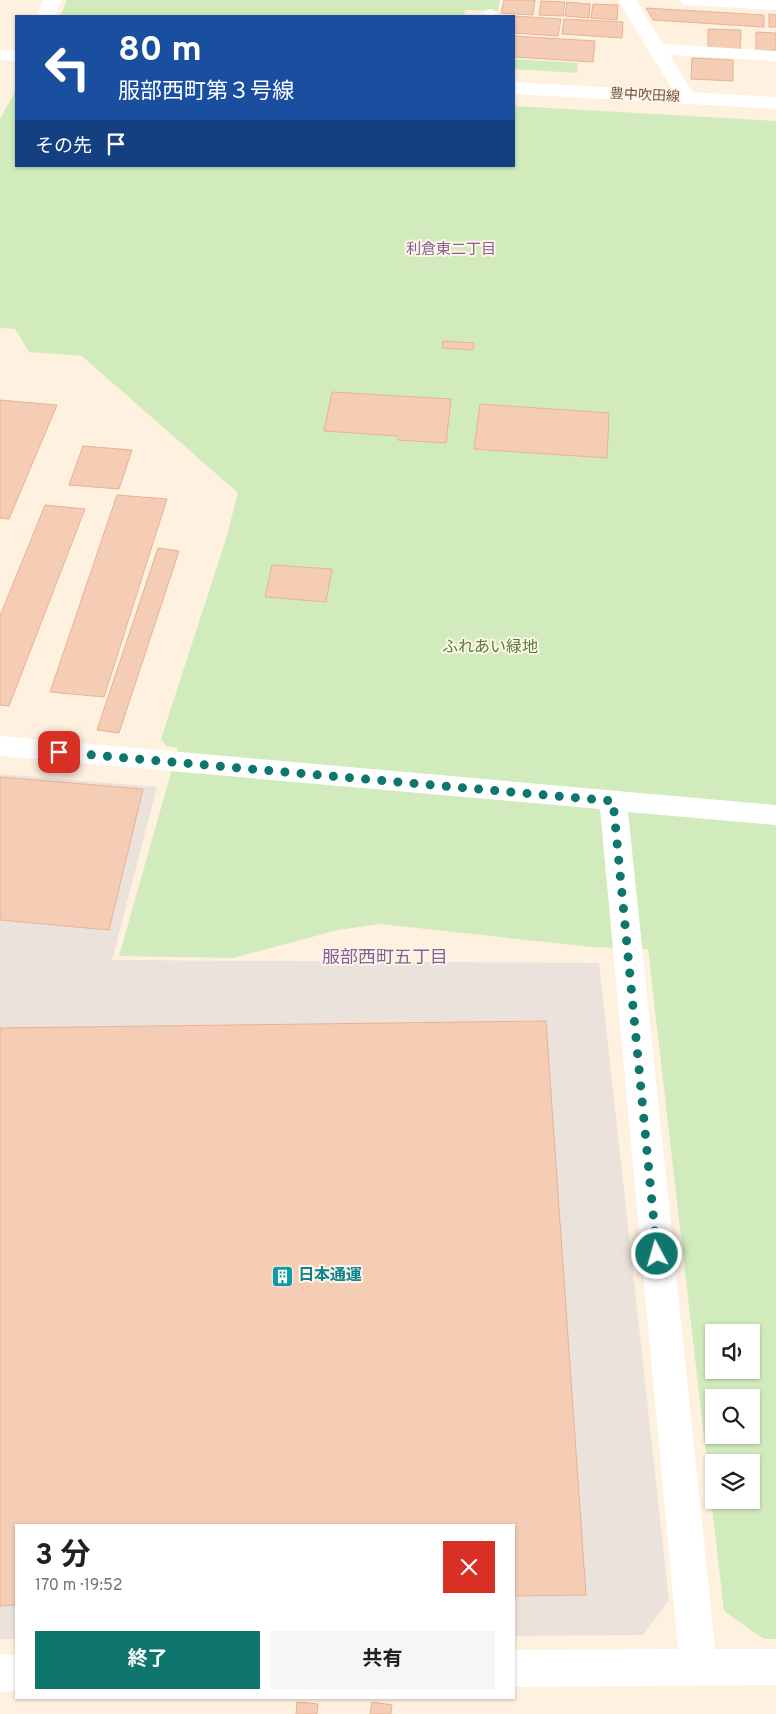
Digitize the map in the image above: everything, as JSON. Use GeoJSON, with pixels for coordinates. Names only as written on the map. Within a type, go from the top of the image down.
{"type":"FeatureCollection","features":[{"type":"Feature","properties":{"kind":"street"},"geometry":{"type":"LineString","coordinates":[[46,15],[52,0]]}},
{"type":"Feature","properties":{"kind":"street"},"geometry":{"type":"LineString","coordinates":[[627,0],[688,98]]}},
{"type":"Feature","properties":{"kind":"street"},"geometry":{"type":"LineString","coordinates":[[689,0],[776,4]]}},
{"type":"Feature","properties":{"kind":"street"},"geometry":{"type":"LineString","coordinates":[[658,49],[776,56]]}},
{"type":"Feature","properties":{"kind":"street"},"geometry":{"type":"LineString","coordinates":[[0,55],[15,56]]}},
{"type":"Feature","properties":{"kind":"street","name":"豊中吹田線"},"geometry":{"type":"LineString","coordinates":[[515,88],[776,103]]}},
{"type":"Feature","properties":{"kind":"street"},"geometry":{"type":"LineString","coordinates":[[0,746],[776,815]]}},
{"type":"Feature","properties":{"kind":"street"},"geometry":{"type":"LineString","coordinates":[[613,801],[698,1668]]}},
{"type":"Feature","properties":{"kind":"street"},"geometry":{"type":"LineString","coordinates":[[515,1669],[776,1667]]}},
{"type":"Feature","properties":{"kind":"street"},"geometry":{"type":"LineString","coordinates":[[0,1673],[15,1673]]}},
{"type":"Feature","properties":{"kind":"shaded area","name":"日本通運"},"geometry":{"type":"Polygon","coordinates":[[[0,774],[157,787],[112,960],[599,963],[669,1600],[643,1635],[515,1636],[515,1524],[15,1524],[15,1639],[0,1639],[0,774]]]}},
{"type":"Feature","properties":{"kind":"green space"},"geometry":{"type":"Polygon","coordinates":[[[67,0],[500,0],[498,11],[465,10],[464,15],[60,15],[67,0]]]}},
{"type":"Feature","properties":{"kind":"green space"},"geometry":{"type":"Polygon","coordinates":[[[515,59],[578,63],[577,73],[515,69],[515,59]]]}},
{"type":"Feature","properties":{"kind":"green space","name":"ふれあい緑地"},"geometry":{"type":"Polygon","coordinates":[[[15,92],[15,167],[515,167],[515,106],[776,121],[776,1639],[764,1639],[724,1611],[712,1509],[760,1509],[760,1454],[706,1454],[648,949],[592,947],[380,924],[338,930],[233,958],[119,956],[178,748],[166,746],[161,739],[226,539],[238,493],[82,356],[29,352],[15,329],[0,328],[0,119],[15,92]]]}},
{"type":"Feature","properties":{"kind":"building"},"geometry":{"type":"Polygon","coordinates":[[[504,0],[535,0],[533,15],[501,13],[504,0]]]}},
{"type":"Feature","properties":{"kind":"building"},"geometry":{"type":"Polygon","coordinates":[[[541,1],[565,2],[563,16],[539,15],[541,1]]]}},
{"type":"Feature","properties":{"kind":"building"},"geometry":{"type":"Polygon","coordinates":[[[567,2],[590,4],[589,18],[565,16],[567,2]]]}},
{"type":"Feature","properties":{"kind":"building"},"geometry":{"type":"Polygon","coordinates":[[[593,4],[618,5],[617,20],[591,18],[593,4]]]}},
{"type":"Feature","properties":{"kind":"building"},"geometry":{"type":"Polygon","coordinates":[[[646,8],[764,15],[764,27],[653,20],[646,8]]]}},
{"type":"Feature","properties":{"kind":"building"},"geometry":{"type":"Polygon","coordinates":[[[769,14],[776,15],[776,27],[769,27],[769,14]]]}},
{"type":"Feature","properties":{"kind":"building"},"geometry":{"type":"Polygon","coordinates":[[[515,16],[561,19],[558,36],[515,33],[515,16]]]}},
{"type":"Feature","properties":{"kind":"building"},"geometry":{"type":"Polygon","coordinates":[[[564,19],[623,22],[622,38],[562,34],[564,19]]]}},
{"type":"Feature","properties":{"kind":"building"},"geometry":{"type":"Polygon","coordinates":[[[708,29],[741,30],[740,50],[708,48],[708,29]]]}},
{"type":"Feature","properties":{"kind":"building"},"geometry":{"type":"Polygon","coordinates":[[[756,32],[776,33],[776,52],[756,51],[756,32]]]}},
{"type":"Feature","properties":{"kind":"building"},"geometry":{"type":"Polygon","coordinates":[[[515,36],[595,41],[593,62],[515,57],[515,36]]]}},
{"type":"Feature","properties":{"kind":"building"},"geometry":{"type":"Polygon","coordinates":[[[692,58],[733,60],[733,81],[691,79],[692,58]]]}},
{"type":"Feature","properties":{"kind":"building"},"geometry":{"type":"Polygon","coordinates":[[[443,341],[474,343],[473,350],[442,348],[443,341]]]}},
{"type":"Feature","properties":{"kind":"building"},"geometry":{"type":"Polygon","coordinates":[[[332,392],[451,399],[446,443],[398,440],[398,436],[324,431],[332,392]]]}},
{"type":"Feature","properties":{"kind":"building"},"geometry":{"type":"Polygon","coordinates":[[[0,400],[57,405],[9,519],[0,518],[0,400]]]}},
{"type":"Feature","properties":{"kind":"building"},"geometry":{"type":"Polygon","coordinates":[[[480,404],[609,413],[607,458],[474,449],[480,404]]]}},
{"type":"Feature","properties":{"kind":"building"},"geometry":{"type":"Polygon","coordinates":[[[83,446],[132,450],[119,489],[69,485],[83,446]]]}},
{"type":"Feature","properties":{"kind":"building"},"geometry":{"type":"Polygon","coordinates":[[[117,495],[167,499],[104,697],[50,692],[117,495]]]}},
{"type":"Feature","properties":{"kind":"building"},"geometry":{"type":"Polygon","coordinates":[[[45,505],[85,509],[9,706],[0,705],[0,616],[45,505]]]}},
{"type":"Feature","properties":{"kind":"building"},"geometry":{"type":"Polygon","coordinates":[[[158,548],[179,551],[119,733],[97,730],[158,548]]]}},
{"type":"Feature","properties":{"kind":"building"},"geometry":{"type":"Polygon","coordinates":[[[272,565],[332,569],[326,602],[265,597],[272,565]]]}},
{"type":"Feature","properties":{"kind":"building"},"geometry":{"type":"Polygon","coordinates":[[[0,777],[143,789],[109,930],[0,920],[0,777]]]}},
{"type":"Feature","properties":{"kind":"building","name":"日本通運"},"geometry":{"type":"Polygon","coordinates":[[[546,1021],[586,1595],[515,1596],[515,1524],[15,1524],[15,1605],[0,1606],[0,1028],[546,1021]]]}},
{"type":"Feature","properties":{"kind":"building"},"geometry":{"type":"Polygon","coordinates":[[[297,1702],[318,1704],[317,1714],[296,1714],[297,1702]]]}},
{"type":"Feature","properties":{"kind":"building"},"geometry":{"type":"Polygon","coordinates":[[[372,1702],[392,1705],[391,1714],[370,1714],[372,1702]]]}},
{"type":"Feature","properties":{"kind":"place","name":"日本通運"},"geometry":{"type":"Point","coordinates":[282,1276]}},
{"type":"Feature","properties":{"kind":"district","name":"利倉東二丁目"},"geometry":{"type":"Point","coordinates":[451,250]}},
{"type":"Feature","properties":{"kind":"district","name":"服部西町五丁目"},"geometry":{"type":"Point","coordinates":[385,958]}},
{"type":"Feature","properties":{"kind":"route"},"geometry":{"type":"LineString","coordinates":[[59,752],[613,801],[657,1254]]}}]}
